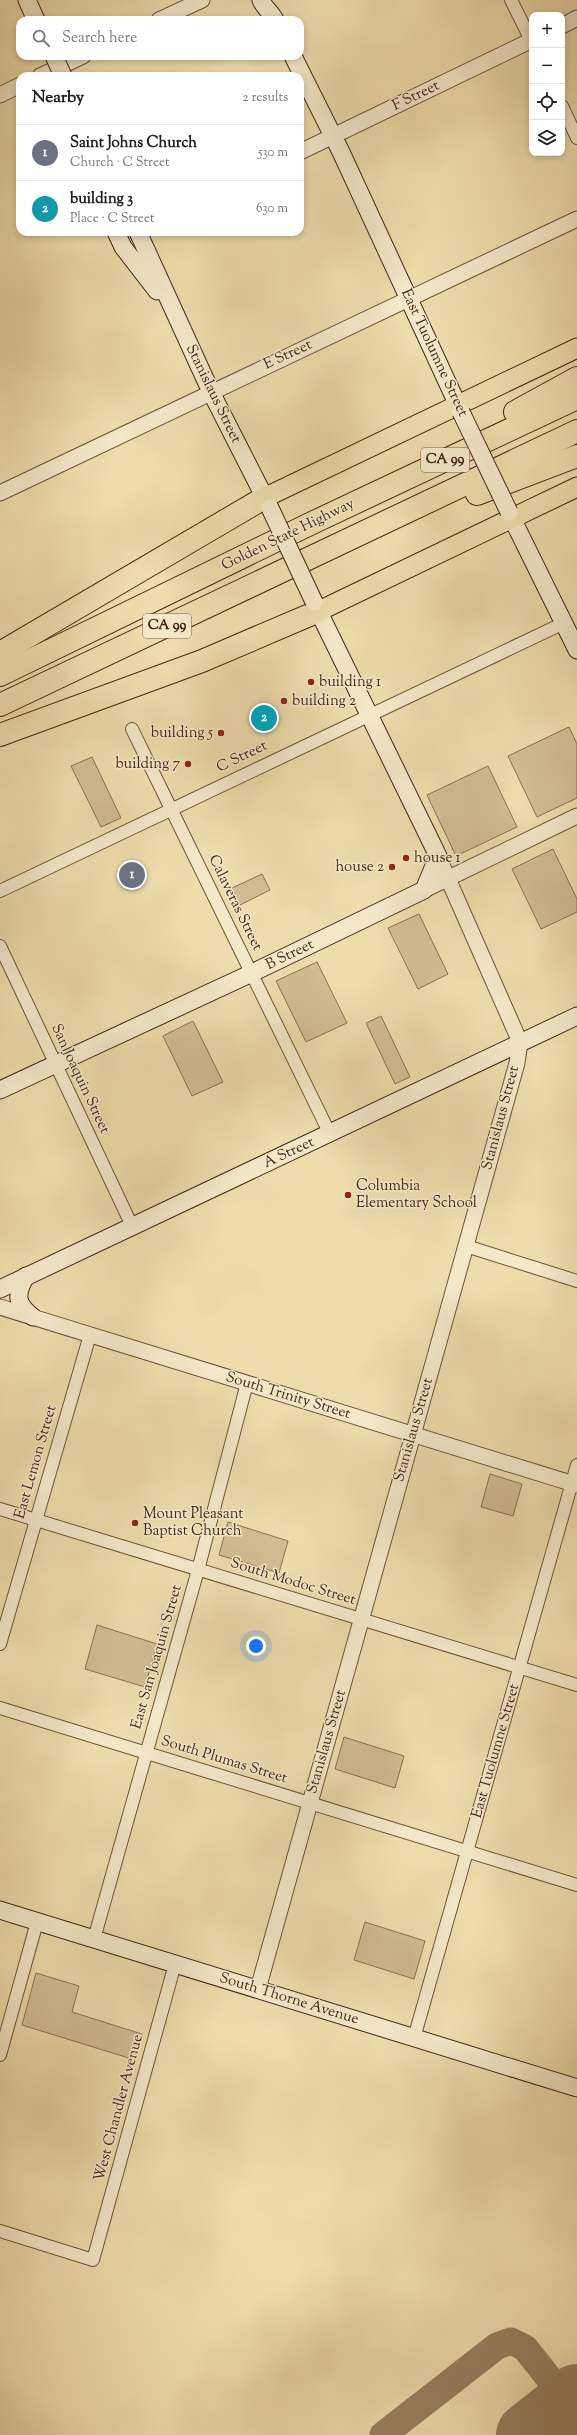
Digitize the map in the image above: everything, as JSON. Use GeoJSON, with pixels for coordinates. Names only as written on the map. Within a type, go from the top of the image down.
{"type":"FeatureCollection","features":[{"type":"Feature","properties":{"kind":"highway"},"geometry":{"type":"LineString","coordinates":[[312,523],[577,378]]}},
{"type":"Feature","properties":{"kind":"highway","name":"Golden State Highway"},"geometry":{"type":"LineString","coordinates":[[0,676],[312,523],[577,398]]}},
{"type":"Feature","properties":{"kind":"highway","name":"Golden State Highway"},"geometry":{"type":"LineString","coordinates":[[0,705],[577,432]]}},
{"type":"Feature","properties":{"kind":"highway"},"geometry":{"type":"LineString","coordinates":[[333,548],[577,456]]}},
{"type":"Feature","properties":{"kind":"highway"},"geometry":{"type":"LineString","coordinates":[[0,653],[267,503]]}},
{"type":"Feature","properties":{"kind":"highway"},"geometry":{"type":"LineString","coordinates":[[0,735],[202,661],[317,607]]}},
{"type":"Feature","properties":{"kind":"main road"},"geometry":{"type":"LineString","coordinates":[[27,0],[34,16]]}},
{"type":"Feature","properties":{"kind":"main road"},"geometry":{"type":"LineString","coordinates":[[56,60],[61,72]]}},
{"type":"Feature","properties":{"kind":"main road","name":"East Tuolumne Street"},"geometry":{"type":"LineString","coordinates":[[295,60],[301,72]]}},
{"type":"Feature","properties":{"kind":"main road","name":"East Tuolumne Street"},"geometry":{"type":"LineString","coordinates":[[304,79],[511,516],[577,650]]}},
{"type":"Feature","properties":{"kind":"main road"},"geometry":{"type":"LineString","coordinates":[[118,236],[123,247],[174,312]]}},
{"type":"Feature","properties":{"kind":"main road","name":"Stanislaus Street"},"geometry":{"type":"LineString","coordinates":[[140,236],[211,392],[267,503],[368,715],[438,856]]}},
{"type":"Feature","properties":{"kind":"main road"},"geometry":{"type":"LineString","coordinates":[[267,503],[460,409],[577,348]]}},
{"type":"Feature","properties":{"kind":"main road"},"geometry":{"type":"LineString","coordinates":[[317,607],[511,516],[577,487]]}},
{"type":"Feature","properties":{"kind":"main road"},"geometry":{"type":"LineString","coordinates":[[424,890],[438,856]]}},
{"type":"Feature","properties":{"kind":"main road","name":"B Street"},"geometry":{"type":"LineString","coordinates":[[0,1090],[55,1063],[252,974],[424,890]]}},
{"type":"Feature","properties":{"kind":"main road","name":"A Street"},"geometry":{"type":"LineString","coordinates":[[0,1289],[577,1016]]}},
{"type":"Feature","properties":{"kind":"main road"},"geometry":{"type":"LineString","coordinates":[[26,1276],[20,1287],[18,1297],[24,1310],[34,1317]]}},
{"type":"Feature","properties":{"kind":"main road","name":"South Thorne Avenue"},"geometry":{"type":"LineString","coordinates":[[0,1910],[577,2088]]}},
{"type":"Feature","properties":{"kind":"street"},"geometry":{"type":"LineString","coordinates":[[168,16],[202,0]]}},
{"type":"Feature","properties":{"kind":"street"},"geometry":{"type":"LineString","coordinates":[[511,0],[529,35]]}},
{"type":"Feature","properties":{"kind":"street"},"geometry":{"type":"LineString","coordinates":[[565,24],[577,18]]}},
{"type":"Feature","properties":{"kind":"street","name":"F Street"},"geometry":{"type":"LineString","coordinates":[[304,150],[529,42]]}},
{"type":"Feature","properties":{"kind":"street"},"geometry":{"type":"LineString","coordinates":[[49,72],[74,60]]}},
{"type":"Feature","properties":{"kind":"street"},"geometry":{"type":"LineString","coordinates":[[0,95],[16,87]]}},
{"type":"Feature","properties":{"kind":"street"},"geometry":{"type":"LineString","coordinates":[[565,112],[577,138]]}},
{"type":"Feature","properties":{"kind":"street","name":"E Street"},"geometry":{"type":"LineString","coordinates":[[0,493],[577,219]]}},
{"type":"Feature","properties":{"kind":"street","name":"C Street"},"geometry":{"type":"LineString","coordinates":[[0,891],[564,623]]}},
{"type":"Feature","properties":{"kind":"street","name":"Calaveras Street"},"geometry":{"type":"LineString","coordinates":[[132,729],[330,1134]]}},
{"type":"Feature","properties":{"kind":"street","name":"B Street"},"geometry":{"type":"LineString","coordinates":[[424,890],[577,816]]}},
{"type":"Feature","properties":{"kind":"street"},"geometry":{"type":"LineString","coordinates":[[438,856],[520,1042]]}},
{"type":"Feature","properties":{"kind":"street","name":"San Joaquin Street"},"geometry":{"type":"LineString","coordinates":[[0,946],[132,1226]]}},
{"type":"Feature","properties":{"kind":"street","name":"Stanislaus Street"},"geometry":{"type":"LineString","coordinates":[[258,1990],[517,1063],[520,1042]]}},
{"type":"Feature","properties":{"kind":"street"},"geometry":{"type":"LineString","coordinates":[[466,1246],[577,1281]]}},
{"type":"Feature","properties":{"kind":"street","name":"South Trinity Street"},"geometry":{"type":"LineString","coordinates":[[0,1307],[574,1484]]}},
{"type":"Feature","properties":{"kind":"street","name":"East Lemon Street"},"geometry":{"type":"LineString","coordinates":[[0,1644],[90,1335]]}},
{"type":"Feature","properties":{"kind":"street","name":"East San Joaquin Street"},"geometry":{"type":"LineString","coordinates":[[94,1939],[198,1570],[247,1383]]}},
{"type":"Feature","properties":{"kind":"street","name":"East Tuolumne Street"},"geometry":{"type":"LineString","coordinates":[[414,2038],[519,1667],[574,1484],[577,1465]]}},
{"type":"Feature","properties":{"kind":"street","name":"South Modoc Street"},"geometry":{"type":"LineString","coordinates":[[0,1509],[577,1685]]}},
{"type":"Feature","properties":{"kind":"street","name":"South Plumas Street"},"geometry":{"type":"LineString","coordinates":[[0,1708],[577,1885]]}},
{"type":"Feature","properties":{"kind":"street"},"geometry":{"type":"LineString","coordinates":[[0,2055],[37,1922]]}},
{"type":"Feature","properties":{"kind":"street","name":"West Chandler Avenue"},"geometry":{"type":"LineString","coordinates":[[0,2231],[94,2260],[175,1964]]}},
{"type":"Feature","properties":{"kind":"shaded area"},"geometry":{"type":"Polygon","coordinates":[[[569,727],[577,744],[577,798],[537,817],[508,756],[569,727]]]}},
{"type":"Feature","properties":{"kind":"shaded area"},"geometry":{"type":"Polygon","coordinates":[[[92,757],[121,818],[101,827],[71,766],[92,757]]]}},
{"type":"Feature","properties":{"kind":"shaded area"},"geometry":{"type":"Polygon","coordinates":[[[488,766],[517,827],[456,856],[427,795],[488,766]]]}},
{"type":"Feature","properties":{"kind":"shaded area"},"geometry":{"type":"Polygon","coordinates":[[[553,849],[577,899],[577,912],[541,929],[512,869],[553,849]]]}},
{"type":"Feature","properties":{"kind":"shaded area"},"geometry":{"type":"Polygon","coordinates":[[[262,874],[270,890],[240,905],[232,888],[262,874]]]}},
{"type":"Feature","properties":{"kind":"shaded area"},"geometry":{"type":"Polygon","coordinates":[[[419,914],[448,974],[418,989],[388,928],[419,914]]]}},
{"type":"Feature","properties":{"kind":"shaded area"},"geometry":{"type":"Polygon","coordinates":[[[317,962],[347,1023],[306,1042],[276,981],[317,962]]]}},
{"type":"Feature","properties":{"kind":"shaded area"},"geometry":{"type":"Polygon","coordinates":[[[381,1016],[410,1077],[395,1084],[366,1023],[381,1016]]]}},
{"type":"Feature","properties":{"kind":"shaded area"},"geometry":{"type":"Polygon","coordinates":[[[193,1021],[223,1082],[192,1096],[163,1036],[193,1021]]]}},
{"type":"Feature","properties":{"kind":"shaded area"},"geometry":{"type":"Polygon","coordinates":[[[490,1474],[522,1484],[513,1516],[481,1507],[490,1474]]]}},
{"type":"Feature","properties":{"kind":"shaded area"},"geometry":{"type":"Polygon","coordinates":[[[228,1522],[288,1541],[279,1573],[219,1555],[228,1522]]]}},
{"type":"Feature","properties":{"kind":"shaded area"},"geometry":{"type":"Polygon","coordinates":[[[97,1625],[157,1644],[145,1687],[85,1669],[97,1625]]]}},
{"type":"Feature","properties":{"kind":"shaded area"},"geometry":{"type":"Polygon","coordinates":[[[344,1737],[404,1756],[395,1788],[335,1769],[344,1737]]]}},
{"type":"Feature","properties":{"kind":"shaded area"},"geometry":{"type":"Polygon","coordinates":[[[365,1922],[425,1941],[414,1979],[354,1960],[365,1922]]]}},
{"type":"Feature","properties":{"kind":"shaded area"},"geometry":{"type":"Polygon","coordinates":[[[36,1973],[79,1986],[72,2012],[142,2034],[135,2060],[22,2025],[36,1973]]]}},
{"type":"Feature","properties":{"kind":"taxiway"},"geometry":{"type":"LineString","coordinates":[[383,2435],[497,2346],[511,2341],[525,2348],[556,2387],[560,2397],[558,2407],[540,2426]]}},
{"type":"Feature","properties":{"kind":"taxiway"},"geometry":{"type":"LineString","coordinates":[[540,2426],[561,2423],[577,2429]]}},
{"type":"Feature","properties":{"kind":"runway"},"geometry":{"type":"LineString","coordinates":[[529,2435],[577,2397]]}},
{"type":"Feature","properties":{"kind":"place","name":"building 1"},"geometry":{"type":"Point","coordinates":[311,682]}},
{"type":"Feature","properties":{"kind":"place","name":"building 2"},"geometry":{"type":"Point","coordinates":[284,701]}},
{"type":"Feature","properties":{"kind":"place","name":"building 3"},"geometry":{"type":"Point","coordinates":[264,718]}},
{"type":"Feature","properties":{"kind":"place","name":"building 5"},"geometry":{"type":"Point","coordinates":[221,733]}},
{"type":"Feature","properties":{"kind":"place","name":"building 7"},"geometry":{"type":"Point","coordinates":[188,764]}},
{"type":"Feature","properties":{"kind":"place","name":"house 1"},"geometry":{"type":"Point","coordinates":[406,858]}},
{"type":"Feature","properties":{"kind":"place","name":"house 2"},"geometry":{"type":"Point","coordinates":[392,867]}},
{"type":"Feature","properties":{"kind":"place","name":"Saint Johns Church"},"geometry":{"type":"Point","coordinates":[132,875]}},
{"type":"Feature","properties":{"kind":"place","name":"Columbia Elementary School"},"geometry":{"type":"Point","coordinates":[348,1195]}},
{"type":"Feature","properties":{"kind":"place","name":"Mount Pleasant Baptist Church"},"geometry":{"type":"Point","coordinates":[135,1523]}}]}
